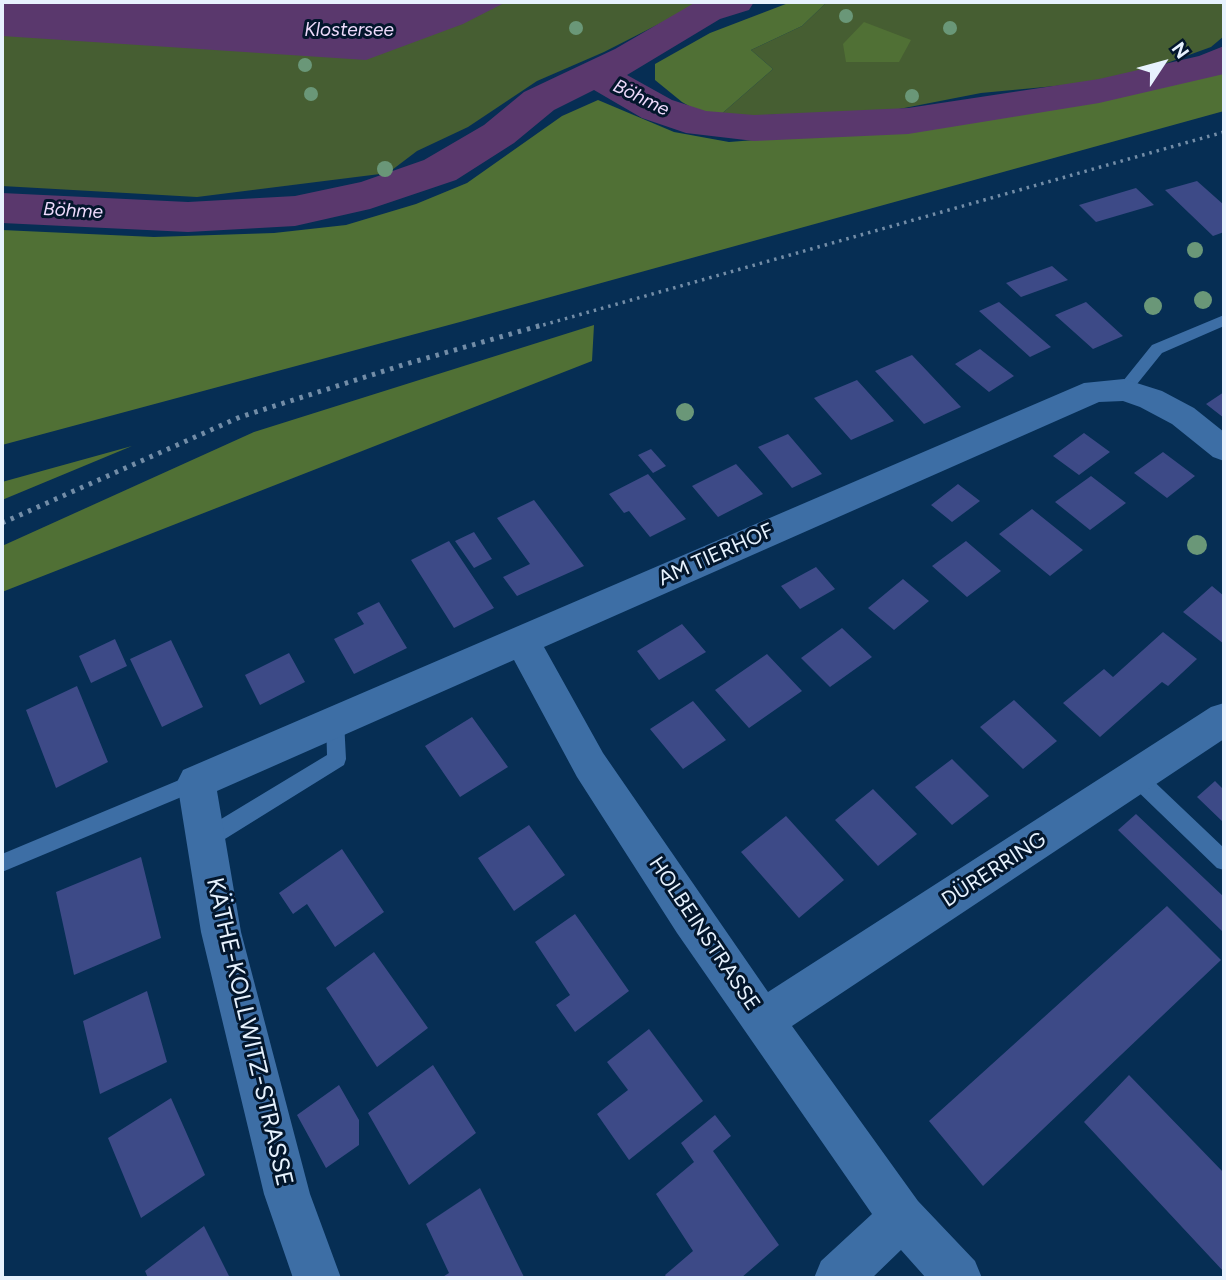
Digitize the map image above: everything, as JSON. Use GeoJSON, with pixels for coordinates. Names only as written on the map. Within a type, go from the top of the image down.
{"type":"FeatureCollection","features":[{"type":"Feature","properties":{"kind":"street"},"geometry":{"type":"LineString","coordinates":[[1124,390],[1151,399],[1183,416],[1224,449]]}},
{"type":"Feature","properties":{"kind":"street","name":"AM TIERHOF"},"geometry":{"type":"LineString","coordinates":[[195,782],[1064,402],[1095,391],[1124,390]]}},
{"type":"Feature","properties":{"kind":"street","name":"HOLBEINSTRASSE"},"geometry":{"type":"LineString","coordinates":[[522,640],[590,765],[691,919],[902,1216]]}},
{"type":"Feature","properties":{"kind":"street","name":"DÜRERRING"},"geometry":{"type":"LineString","coordinates":[[763,1020],[1224,719]]}},
{"type":"Feature","properties":{"kind":"street","name":"KÄTHE-KOLLWITZ-STRASSE"},"geometry":{"type":"LineString","coordinates":[[195,782],[221,932],[287,1194],[317,1278]]}},
{"type":"Feature","properties":{"kind":"street"},"geometry":{"type":"LineString","coordinates":[[838,1278],[902,1216],[958,1278]]}},
{"type":"Feature","properties":{"kind":"lane"},"geometry":{"type":"LineString","coordinates":[[1124,390],[1157,349],[1224,320]]}},
{"type":"Feature","properties":{"kind":"lane"},"geometry":{"type":"LineString","coordinates":[[205,840],[337,760],[335,721]]}},
{"type":"Feature","properties":{"kind":"lane"},"geometry":{"type":"LineString","coordinates":[[1136,777],[1224,861]]}},
{"type":"Feature","properties":{"kind":"lane"},"geometry":{"type":"LineString","coordinates":[[2,863],[195,782]]}},
{"type":"Feature","properties":{"kind":"green space"},"geometry":{"type":"Polygon","coordinates":[[[2,2],[702,2],[604,52],[537,81],[468,127],[417,151],[388,173],[197,197],[2,186],[2,2]]]}},
{"type":"Feature","properties":{"kind":"green space"},"geometry":{"type":"Polygon","coordinates":[[[791,2],[827,2],[802,26],[751,50],[773,69],[718,117],[708,117],[682,102],[655,80],[655,64],[710,33],[791,2]]]}},
{"type":"Feature","properties":{"kind":"green space"},"geometry":{"type":"Polygon","coordinates":[[[827,2],[1224,2],[1224,36],[1211,47],[1153,68],[1087,83],[981,93],[894,110],[718,117],[773,69],[751,50],[802,26],[827,2]]]}},
{"type":"Feature","properties":{"kind":"green space"},"geometry":{"type":"Polygon","coordinates":[[[864,22],[911,40],[899,62],[846,62],[843,44],[864,22]]]}},
{"type":"Feature","properties":{"kind":"green space"},"geometry":{"type":"Polygon","coordinates":[[[1224,70],[1224,111],[460,322],[2,445],[2,230],[154,237],[274,233],[346,225],[416,204],[467,183],[562,116],[598,100],[674,132],[729,142],[910,128],[1112,97],[1224,70]]]}},
{"type":"Feature","properties":{"kind":"green space"},"geometry":{"type":"Polygon","coordinates":[[[594,325],[592,361],[2,592],[2,546],[254,432],[594,325]]]}},
{"type":"Feature","properties":{"kind":"green space"},"geometry":{"type":"Polygon","coordinates":[[[132,446],[2,500],[2,482],[132,446]]]}},
{"type":"Feature","properties":{"kind":"water","name":"Klostersee"},"geometry":{"type":"Polygon","coordinates":[[[2,2],[506,2],[463,24],[366,60],[2,36],[2,2]]]}},
{"type":"Feature","properties":{"kind":"building"},"geometry":{"type":"Polygon","coordinates":[[[1197,181],[1224,205],[1224,232],[1213,236],[1165,190],[1197,181]]]}},
{"type":"Feature","properties":{"kind":"building"},"geometry":{"type":"Polygon","coordinates":[[[1136,188],[1154,205],[1096,222],[1079,205],[1136,188]]]}},
{"type":"Feature","properties":{"kind":"building"},"geometry":{"type":"Polygon","coordinates":[[[1052,266],[1068,280],[1021,297],[1006,283],[1052,266]]]}},
{"type":"Feature","properties":{"kind":"building"},"geometry":{"type":"Polygon","coordinates":[[[999,302],[1051,347],[1030,357],[979,311],[999,302]]]}},
{"type":"Feature","properties":{"kind":"building"},"geometry":{"type":"Polygon","coordinates":[[[1086,302],[1123,336],[1093,349],[1055,315],[1086,302]]]}},
{"type":"Feature","properties":{"kind":"building"},"geometry":{"type":"Polygon","coordinates":[[[980,349],[1014,376],[989,392],[955,364],[980,349]]]}},
{"type":"Feature","properties":{"kind":"building"},"geometry":{"type":"Polygon","coordinates":[[[912,355],[961,407],[924,424],[875,371],[912,355]]]}},
{"type":"Feature","properties":{"kind":"building"},"geometry":{"type":"Polygon","coordinates":[[[857,380],[894,421],[851,440],[814,398],[857,380]]]}},
{"type":"Feature","properties":{"kind":"building"},"geometry":{"type":"Polygon","coordinates":[[[1224,392],[1224,418],[1206,404],[1224,392]]]}},
{"type":"Feature","properties":{"kind":"building"},"geometry":{"type":"Polygon","coordinates":[[[1084,433],[1110,452],[1079,475],[1053,456],[1084,433]]]}},
{"type":"Feature","properties":{"kind":"building"},"geometry":{"type":"Polygon","coordinates":[[[788,434],[822,474],[792,488],[758,447],[788,434]]]}},
{"type":"Feature","properties":{"kind":"building"},"geometry":{"type":"Polygon","coordinates":[[[651,449],[666,466],[653,473],[638,455],[651,449]]]}},
{"type":"Feature","properties":{"kind":"building"},"geometry":{"type":"Polygon","coordinates":[[[1163,452],[1195,476],[1167,498],[1134,473],[1163,452]]]}},
{"type":"Feature","properties":{"kind":"building"},"geometry":{"type":"Polygon","coordinates":[[[736,464],[763,494],[718,517],[692,486],[736,464]]]}},
{"type":"Feature","properties":{"kind":"building"},"geometry":{"type":"Polygon","coordinates":[[[648,474],[686,519],[650,537],[629,511],[624,513],[609,494],[648,474]]]}},
{"type":"Feature","properties":{"kind":"building"},"geometry":{"type":"Polygon","coordinates":[[[1091,476],[1126,503],[1090,530],[1055,502],[1091,476]]]}},
{"type":"Feature","properties":{"kind":"building"},"geometry":{"type":"Polygon","coordinates":[[[958,484],[980,501],[952,522],[931,505],[958,484]]]}},
{"type":"Feature","properties":{"kind":"building"},"geometry":{"type":"Polygon","coordinates":[[[534,500],[584,566],[517,596],[503,577],[530,564],[497,518],[534,500]]]}},
{"type":"Feature","properties":{"kind":"building"},"geometry":{"type":"Polygon","coordinates":[[[1032,509],[1083,550],[1050,576],[999,534],[1032,509]]]}},
{"type":"Feature","properties":{"kind":"building"},"geometry":{"type":"Polygon","coordinates":[[[474,532],[492,559],[474,568],[455,541],[474,532]]]}},
{"type":"Feature","properties":{"kind":"building"},"geometry":{"type":"Polygon","coordinates":[[[449,541],[494,608],[454,628],[411,560],[449,541]]]}},
{"type":"Feature","properties":{"kind":"building"},"geometry":{"type":"Polygon","coordinates":[[[966,541],[1001,571],[967,597],[932,566],[966,541]]]}},
{"type":"Feature","properties":{"kind":"building"},"geometry":{"type":"Polygon","coordinates":[[[816,567],[835,589],[800,609],[781,586],[816,567]]]}},
{"type":"Feature","properties":{"kind":"building"},"geometry":{"type":"Polygon","coordinates":[[[903,579],[929,601],[894,630],[868,608],[903,579]]]}},
{"type":"Feature","properties":{"kind":"building"},"geometry":{"type":"Polygon","coordinates":[[[1212,586],[1224,596],[1224,644],[1183,612],[1212,586]]]}},
{"type":"Feature","properties":{"kind":"building"},"geometry":{"type":"Polygon","coordinates":[[[379,602],[407,648],[354,674],[334,639],[364,624],[357,613],[379,602]]]}},
{"type":"Feature","properties":{"kind":"building"},"geometry":{"type":"Polygon","coordinates":[[[682,624],[706,652],[659,680],[637,651],[682,624]]]}},
{"type":"Feature","properties":{"kind":"building"},"geometry":{"type":"Polygon","coordinates":[[[842,628],[872,657],[830,687],[801,658],[842,628]]]}},
{"type":"Feature","properties":{"kind":"building"},"geometry":{"type":"Polygon","coordinates":[[[1163,632],[1197,659],[1168,686],[1162,682],[1100,737],[1063,703],[1104,669],[1113,677],[1163,632]]]}},
{"type":"Feature","properties":{"kind":"building"},"geometry":{"type":"Polygon","coordinates":[[[115,639],[127,666],[91,683],[79,656],[115,639]]]}},
{"type":"Feature","properties":{"kind":"building"},"geometry":{"type":"Polygon","coordinates":[[[171,640],[203,707],[162,727],[130,659],[171,640]]]}},
{"type":"Feature","properties":{"kind":"building"},"geometry":{"type":"Polygon","coordinates":[[[289,653],[305,682],[260,705],[245,675],[289,653]]]}},
{"type":"Feature","properties":{"kind":"building"},"geometry":{"type":"Polygon","coordinates":[[[767,654],[802,691],[749,728],[715,690],[767,654]]]}},
{"type":"Feature","properties":{"kind":"building"},"geometry":{"type":"Polygon","coordinates":[[[77,686],[108,762],[56,788],[26,710],[77,686]]]}},
{"type":"Feature","properties":{"kind":"building"},"geometry":{"type":"Polygon","coordinates":[[[1014,700],[1057,741],[1023,769],[980,727],[1014,700]]]}},
{"type":"Feature","properties":{"kind":"building"},"geometry":{"type":"Polygon","coordinates":[[[693,701],[726,740],[683,769],[650,729],[693,701]]]}},
{"type":"Feature","properties":{"kind":"building"},"geometry":{"type":"Polygon","coordinates":[[[472,717],[508,767],[460,797],[425,746],[472,717]]]}},
{"type":"Feature","properties":{"kind":"building"},"geometry":{"type":"Polygon","coordinates":[[[952,759],[989,796],[952,825],[915,787],[952,759]]]}},
{"type":"Feature","properties":{"kind":"building"},"geometry":{"type":"Polygon","coordinates":[[[1215,781],[1224,790],[1224,823],[1197,797],[1215,781]]]}},
{"type":"Feature","properties":{"kind":"building"},"geometry":{"type":"Polygon","coordinates":[[[873,789],[917,834],[878,866],[835,820],[873,789]]]}},
{"type":"Feature","properties":{"kind":"building"},"geometry":{"type":"Polygon","coordinates":[[[1136,814],[1224,897],[1224,933],[1118,830],[1136,814]]]}},
{"type":"Feature","properties":{"kind":"building"},"geometry":{"type":"Polygon","coordinates":[[[786,816],[844,880],[799,918],[741,852],[786,816]]]}},
{"type":"Feature","properties":{"kind":"building"},"geometry":{"type":"Polygon","coordinates":[[[529,825],[565,875],[514,911],[478,858],[529,825]]]}},
{"type":"Feature","properties":{"kind":"building"},"geometry":{"type":"Polygon","coordinates":[[[342,849],[384,912],[335,947],[307,904],[293,914],[279,893],[342,849]]]}},
{"type":"Feature","properties":{"kind":"building"},"geometry":{"type":"Polygon","coordinates":[[[141,857],[161,938],[74,975],[56,892],[141,857]]]}},
{"type":"Feature","properties":{"kind":"building"},"geometry":{"type":"Polygon","coordinates":[[[1167,906],[1221,960],[983,1186],[929,1121],[1167,906]]]}},
{"type":"Feature","properties":{"kind":"building"},"geometry":{"type":"Polygon","coordinates":[[[575,914],[629,991],[575,1032],[556,1005],[570,995],[535,942],[575,914]]]}},
{"type":"Feature","properties":{"kind":"building"},"geometry":{"type":"Polygon","coordinates":[[[374,952],[428,1028],[377,1067],[326,988],[374,952]]]}},
{"type":"Feature","properties":{"kind":"building"},"geometry":{"type":"Polygon","coordinates":[[[147,991],[167,1062],[100,1094],[83,1021],[147,991]]]}},
{"type":"Feature","properties":{"kind":"building"},"geometry":{"type":"Polygon","coordinates":[[[649,1029],[703,1101],[629,1160],[597,1114],[628,1090],[607,1062],[649,1029]]]}},
{"type":"Feature","properties":{"kind":"building"},"geometry":{"type":"Polygon","coordinates":[[[433,1065],[476,1133],[409,1185],[368,1113],[433,1065]]]}},
{"type":"Feature","properties":{"kind":"building"},"geometry":{"type":"Polygon","coordinates":[[[1129,1075],[1224,1173],[1224,1272],[1084,1122],[1129,1075]]]}},
{"type":"Feature","properties":{"kind":"building"},"geometry":{"type":"Polygon","coordinates":[[[339,1085],[359,1120],[359,1145],[326,1168],[297,1115],[339,1085]]]}},
{"type":"Feature","properties":{"kind":"building"},"geometry":{"type":"Polygon","coordinates":[[[171,1098],[205,1175],[141,1218],[108,1138],[171,1098]]]}},
{"type":"Feature","properties":{"kind":"building"},"geometry":{"type":"Polygon","coordinates":[[[715,1115],[731,1136],[713,1151],[779,1245],[741,1278],[667,1278],[665,1275],[693,1251],[656,1194],[694,1162],[681,1143],[715,1115]]]}},
{"type":"Feature","properties":{"kind":"building"},"geometry":{"type":"Polygon","coordinates":[[[480,1188],[524,1277],[522,1278],[441,1278],[449,1273],[426,1224],[480,1188]]]}},
{"type":"Feature","properties":{"kind":"building"},"geometry":{"type":"Polygon","coordinates":[[[204,1226],[230,1278],[148,1278],[145,1271],[204,1226]]]}},
{"type":"Feature","properties":{"kind":"waterway"},"geometry":{"type":"LineString","coordinates":[[596,74],[629,58],[706,11],[735,2]]}},
{"type":"Feature","properties":{"kind":"waterway","name":"Böhme"},"geometry":{"type":"LineString","coordinates":[[596,74],[657,109],[701,124],[754,128],[908,121],[1099,91],[1213,65],[1224,58]]}},
{"type":"Feature","properties":{"kind":"waterway","name":"Böhme"},"geometry":{"type":"LineString","coordinates":[[2,208],[188,217],[295,211],[370,195],[440,170],[499,134],[539,101],[596,74]]}},
{"type":"Feature","properties":{"kind":"railway"},"geometry":{"type":"LineString","coordinates":[[536,327],[1224,132]]}},
{"type":"Feature","properties":{"kind":"railway"},"geometry":{"type":"LineString","coordinates":[[2,523],[240,417],[406,364],[542,325]]}}]}
